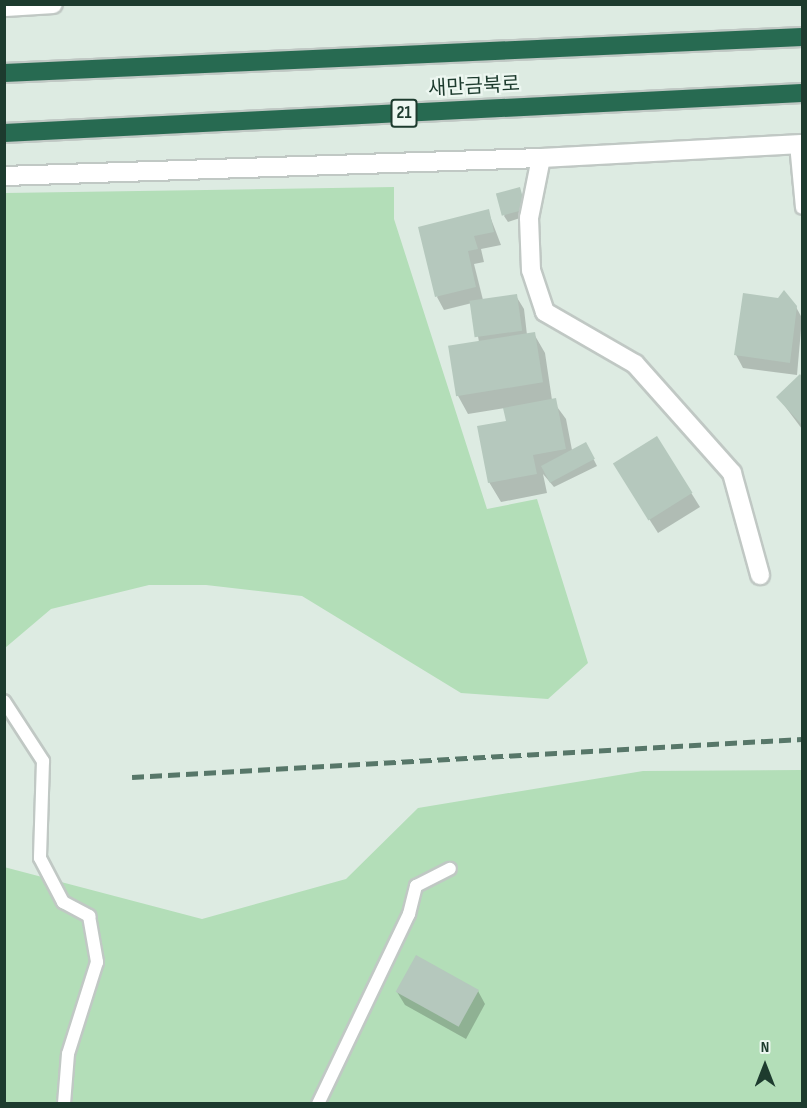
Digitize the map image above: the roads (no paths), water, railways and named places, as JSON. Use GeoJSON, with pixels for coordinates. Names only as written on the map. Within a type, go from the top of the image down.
{"type":"FeatureCollection","features":[{"type":"Feature","properties":{"kind":"highway","name":"새만금북로"},"geometry":{"type":"LineString","coordinates":[[4,73],[802,37]]}},
{"type":"Feature","properties":{"kind":"highway","name":"새만금북로"},"geometry":{"type":"LineString","coordinates":[[4,133],[802,93]]}},
{"type":"Feature","properties":{"kind":"street"},"geometry":{"type":"LineString","coordinates":[[4,7],[53,4]]}},
{"type":"Feature","properties":{"kind":"street"},"geometry":{"type":"LineString","coordinates":[[4,176],[541,158],[799,144]]}},
{"type":"Feature","properties":{"kind":"street"},"geometry":{"type":"LineString","coordinates":[[541,158],[529,218],[531,270],[545,312],[635,364],[732,473],[760,575]]}},
{"type":"Feature","properties":{"kind":"lane"},"geometry":{"type":"LineString","coordinates":[[799,144],[802,208]]}},
{"type":"Feature","properties":{"kind":"lane"},"geometry":{"type":"LineString","coordinates":[[4,701],[43,761],[40,858],[63,902],[89,916],[97,962],[68,1054],[64,1104]]}},
{"type":"Feature","properties":{"kind":"lane"},"geometry":{"type":"LineString","coordinates":[[318,1104],[409,914],[416,886],[450,869]]}},
{"type":"Feature","properties":{"kind":"railway"},"geometry":{"type":"LineString","coordinates":[[132,777],[802,739]]}}]}
